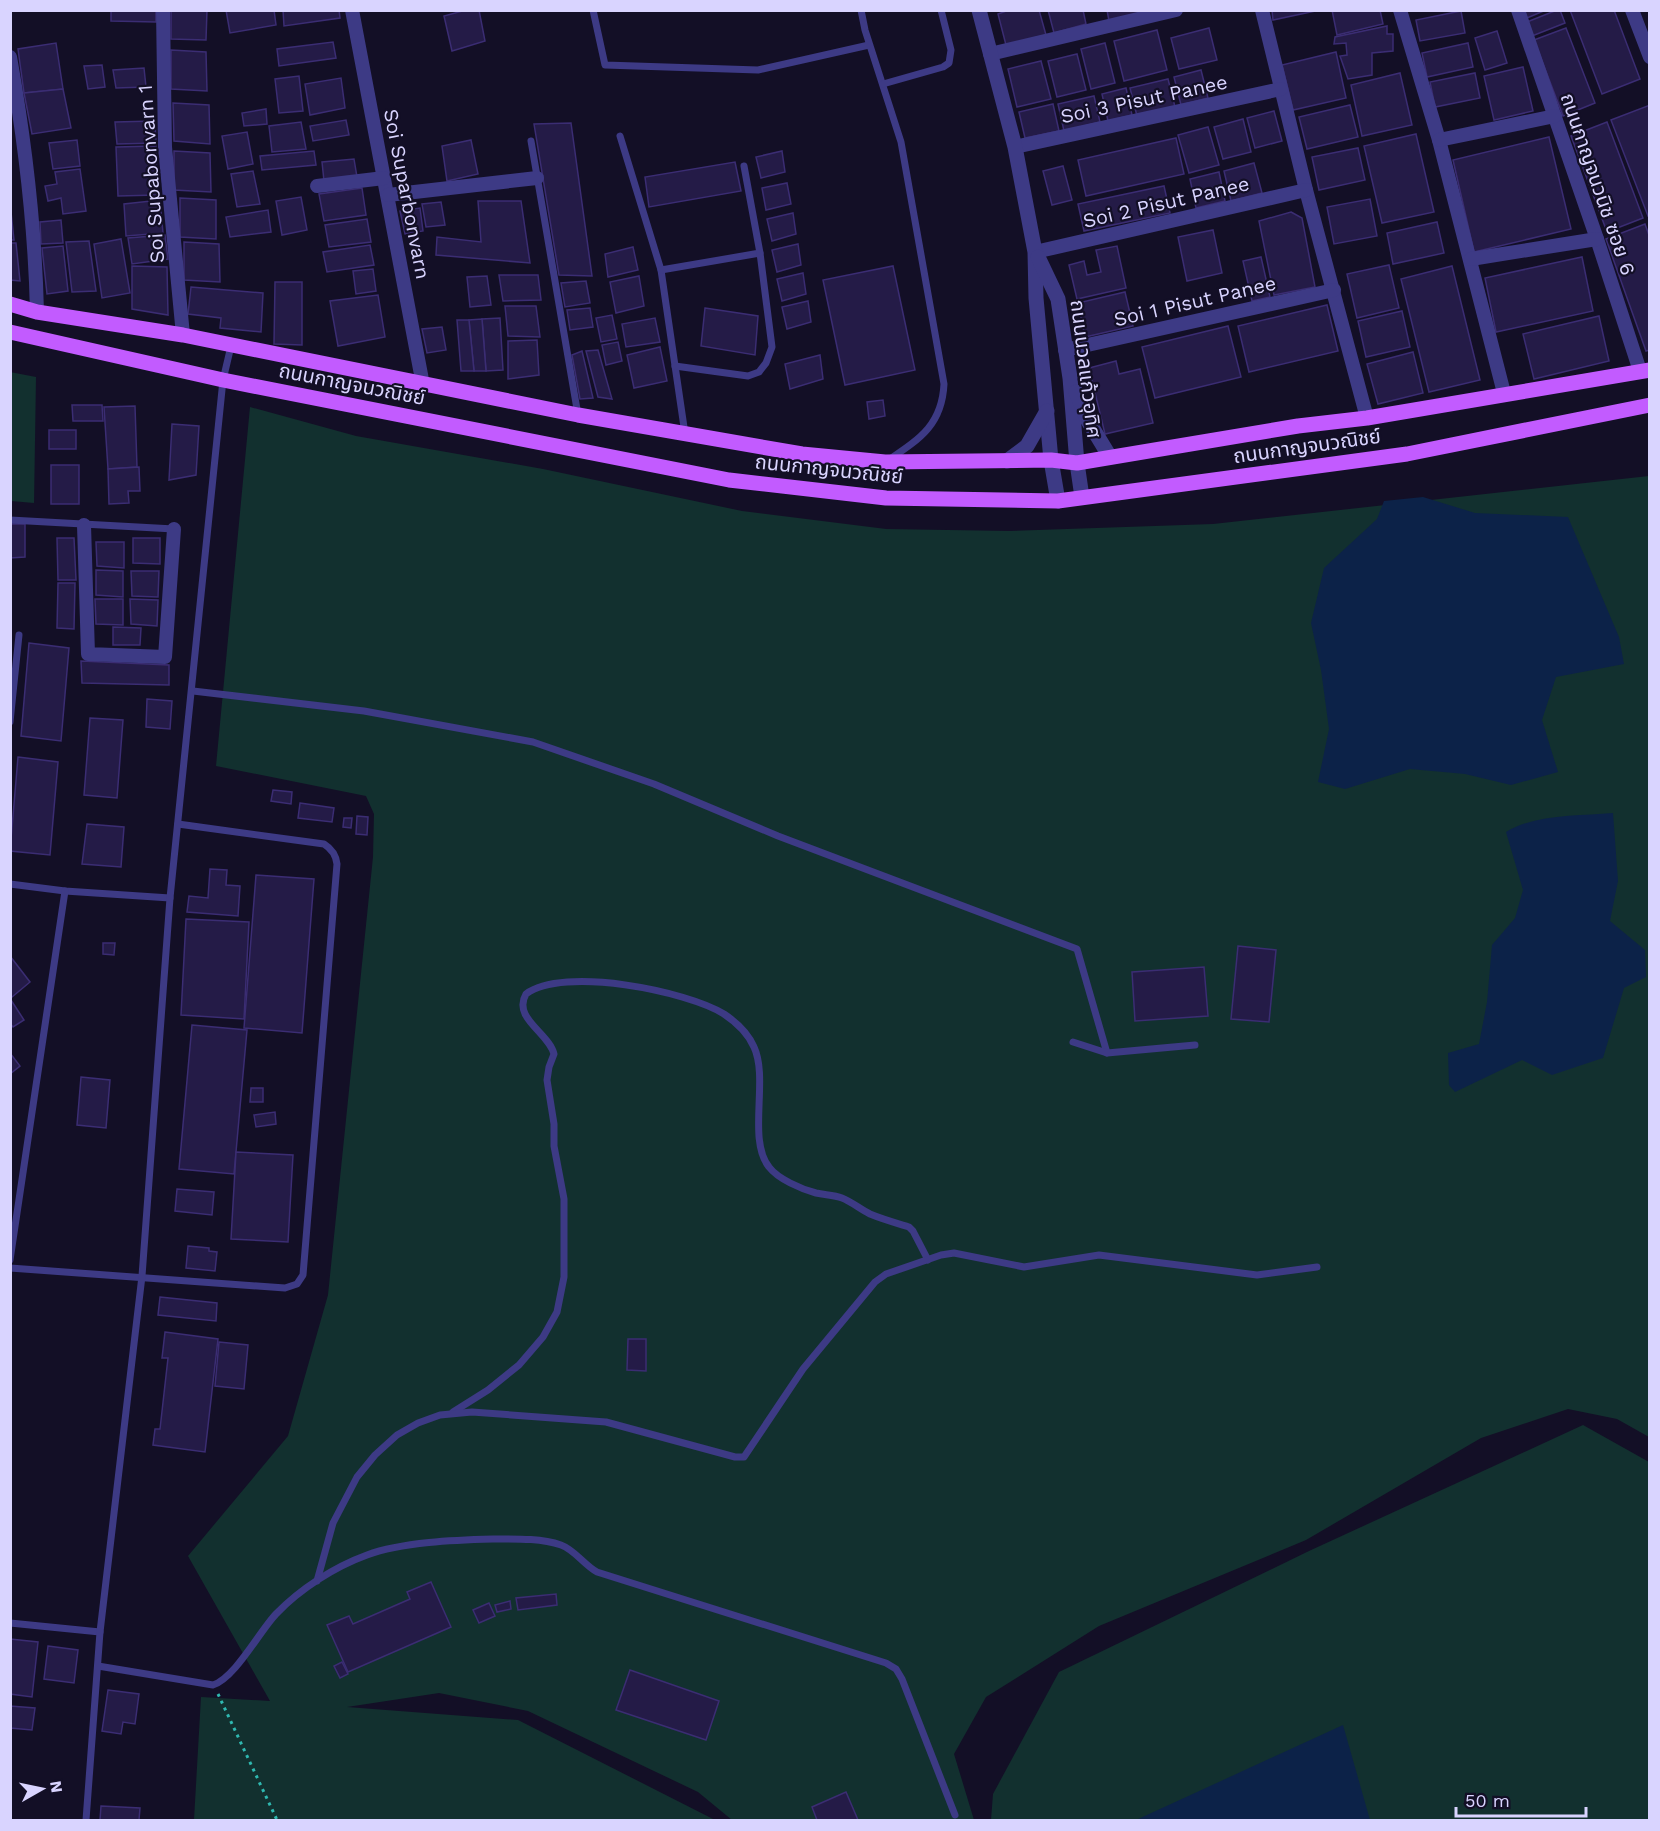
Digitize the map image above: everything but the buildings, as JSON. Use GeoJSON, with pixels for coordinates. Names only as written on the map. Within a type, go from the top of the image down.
{"type":"FeatureCollection","features":[{"type":"Feature","properties":{"kind":"main road","name":"ถนนกาญจนวณิชย์"},"geometry":{"type":"LineString","coordinates":[[10,304],[37,312],[183,335],[578,415],[802,454],[885,462],[1051,460],[1077,463],[1298,426],[1367,418],[1645,370]]}},
{"type":"Feature","properties":{"kind":"main road","name":"ถนนกาญจนวณิชย์"},"geometry":{"type":"LineString","coordinates":[[10,332],[223,381],[729,480],[886,498],[1058,501],[1407,454],[1650,405]]}},
{"type":"Feature","properties":{"kind":"street","name":"Soi Supabonvarn 1"},"geometry":{"type":"LineString","coordinates":[[163,10],[165,147],[183,335]]}},
{"type":"Feature","properties":{"kind":"street","name":"Soi Suparbonvarn"},"geometry":{"type":"LineString","coordinates":[[352,10],[423,385]]}},
{"type":"Feature","properties":{"kind":"street","name":"ถนนนวลแก้วอุทิศ"},"geometry":{"type":"LineString","coordinates":[[979,10],[1015,147],[1035,252],[1036,298],[1051,460],[1058,501]]}},
{"type":"Feature","properties":{"kind":"street"},"geometry":{"type":"LineString","coordinates":[[990,54],[1176,10]]}},
{"type":"Feature","properties":{"kind":"street"},"geometry":{"type":"LineString","coordinates":[[1262,10],[1306,190],[1367,418]]}},
{"type":"Feature","properties":{"kind":"street"},"geometry":{"type":"LineString","coordinates":[[1400,10],[1439,140],[1504,393]]}},
{"type":"Feature","properties":{"kind":"street","name":"ถนนกาญจนวนิช ซอย 6"},"geometry":{"type":"LineString","coordinates":[[1518,10],[1645,370]]}},
{"type":"Feature","properties":{"kind":"street"},"geometry":{"type":"LineString","coordinates":[[1632,10],[1650,57]]}},
{"type":"Feature","properties":{"kind":"street"},"geometry":{"type":"LineString","coordinates":[[10,57],[20,111],[36,245],[37,312]]}},
{"type":"Feature","properties":{"kind":"street","name":"Soi 3 Pisut Panee"},"geometry":{"type":"LineString","coordinates":[[1015,147],[1281,88]]}},
{"type":"Feature","properties":{"kind":"street"},"geometry":{"type":"LineString","coordinates":[[1439,140],[1555,116]]}},
{"type":"Feature","properties":{"kind":"street"},"geometry":{"type":"LineString","coordinates":[[317,186],[384,178]]}},
{"type":"Feature","properties":{"kind":"street"},"geometry":{"type":"LineString","coordinates":[[388,195],[537,178]]}},
{"type":"Feature","properties":{"kind":"street","name":"Soi 2 Pisut Panee"},"geometry":{"type":"LineString","coordinates":[[1035,252],[1306,190]]}},
{"type":"Feature","properties":{"kind":"street"},"geometry":{"type":"LineString","coordinates":[[1471,259],[1597,239]]}},
{"type":"Feature","properties":{"kind":"street","name":"ถนนนวลแก้วอุทิศ"},"geometry":{"type":"LineString","coordinates":[[1035,252],[1058,299],[1070,378],[1082,497]]}},
{"type":"Feature","properties":{"kind":"street","name":"Soi 1 Pisut Panee"},"geometry":{"type":"LineString","coordinates":[[1065,350],[1334,290]]}},
{"type":"Feature","properties":{"kind":"street"},"geometry":{"type":"LineString","coordinates":[[1070,378],[1087,419],[1110,457]]}},
{"type":"Feature","properties":{"kind":"street"},"geometry":{"type":"LineString","coordinates":[[1006,461],[1027,446],[1047,411]]}},
{"type":"Feature","properties":{"kind":"street"},"geometry":{"type":"LineString","coordinates":[[84,525],[88,654],[165,657],[174,529]]}},
{"type":"Feature","properties":{"kind":"lane"},"geometry":{"type":"LineString","coordinates":[[593,10],[605,66],[759,70],[869,45]]}},
{"type":"Feature","properties":{"kind":"lane"},"geometry":{"type":"LineString","coordinates":[[861,10],[869,45],[901,142],[944,384],[944,399],[938,416],[918,440],[885,462]]}},
{"type":"Feature","properties":{"kind":"lane"},"geometry":{"type":"LineString","coordinates":[[883,84],[943,67],[949,63],[951,50],[941,10]]}},
{"type":"Feature","properties":{"kind":"lane"},"geometry":{"type":"LineString","coordinates":[[620,136],[661,270],[685,434]]}},
{"type":"Feature","properties":{"kind":"lane"},"geometry":{"type":"LineString","coordinates":[[531,141],[578,415]]}},
{"type":"Feature","properties":{"kind":"lane"},"geometry":{"type":"LineString","coordinates":[[675,366],[748,376],[759,372],[766,363],[772,347],[760,253],[744,166]]}},
{"type":"Feature","properties":{"kind":"lane"},"geometry":{"type":"LineString","coordinates":[[661,270],[760,253]]}},
{"type":"Feature","properties":{"kind":"lane"},"geometry":{"type":"LineString","coordinates":[[86,1821],[100,1632],[142,1276],[170,898],[223,381],[231,346]]}},
{"type":"Feature","properties":{"kind":"lane"},"geometry":{"type":"LineString","coordinates":[[10,520],[174,529]]}},
{"type":"Feature","properties":{"kind":"lane"},"geometry":{"type":"LineString","coordinates":[[10,722],[19,635]]}},
{"type":"Feature","properties":{"kind":"lane"},"geometry":{"type":"LineString","coordinates":[[193,691],[364,711],[533,742],[654,784],[778,836],[1077,949],[1107,1053]]}},
{"type":"Feature","properties":{"kind":"lane"},"geometry":{"type":"LineString","coordinates":[[10,1268],[285,1288],[295,1286],[302,1279],[337,864],[335,856],[324,844],[178,824]]}},
{"type":"Feature","properties":{"kind":"lane"},"geometry":{"type":"LineString","coordinates":[[10,884],[65,891],[170,898]]}},
{"type":"Feature","properties":{"kind":"lane"},"geometry":{"type":"LineString","coordinates":[[10,1260],[65,891]]}},
{"type":"Feature","properties":{"kind":"lane"},"geometry":{"type":"LineString","coordinates":[[451,1413],[488,1390],[519,1365],[553,1323],[563,1289],[564,1199],[554,1146],[554,1124],[546,1080],[554,1054],[552,1047],[527,1017],[523,1008],[526,994],[535,988],[564,981],[603,982],[682,998],[707,1005],[723,1014],[745,1032],[757,1053],[760,1071],[761,1148],[765,1161],[771,1169],[785,1179],[814,1193],[841,1197],[870,1214],[909,1227],[928,1260]]}},
{"type":"Feature","properties":{"kind":"lane"},"geometry":{"type":"LineString","coordinates":[[1073,1042],[1107,1053],[1195,1046]]}},
{"type":"Feature","properties":{"kind":"lane"},"geometry":{"type":"LineString","coordinates":[[317,1581],[333,1523],[349,1490],[366,1465],[386,1444],[403,1431],[427,1419],[451,1413],[472,1412],[606,1422],[735,1457],[744,1457],[803,1369],[870,1287],[886,1274],[928,1260],[954,1253],[1024,1267],[1099,1255],[1257,1275],[1317,1267]]}},
{"type":"Feature","properties":{"kind":"lane"},"geometry":{"type":"LineString","coordinates":[[98,1666],[213,1684],[226,1678],[276,1614],[317,1581],[358,1558],[388,1549],[438,1542],[512,1539],[542,1542],[564,1546],[597,1572],[879,1660],[896,1670],[902,1679],[955,1815]]}},
{"type":"Feature","properties":{"kind":"lane"},"geometry":{"type":"LineString","coordinates":[[10,1623],[100,1632]]}},
{"type":"Feature","properties":{"kind":"path"},"geometry":{"type":"LineString","coordinates":[[213,1684],[277,1821]]}},
{"type":"Feature","properties":{"kind":"green space"},"geometry":{"type":"Polygon","coordinates":[[[10,372],[36,377],[34,503],[11,501],[10,372]]]}},
{"type":"Feature","properties":{"kind":"green space"},"geometry":{"type":"Polygon","coordinates":[[[250,407],[356,436],[543,469],[742,511],[886,529],[1009,531],[1213,524],[1649,476],[1649,1437],[1617,1419],[1568,1409],[1481,1438],[1306,1540],[1099,1626],[986,1697],[954,1754],[974,1820],[732,1820],[698,1792],[528,1711],[439,1693],[347,1707],[518,1720],[715,1820],[194,1820],[201,1697],[270,1701],[188,1556],[288,1436],[328,1295],[373,857],[374,814],[366,796],[216,766],[250,407]]]}},
{"type":"Feature","properties":{"kind":"green space"},"geometry":{"type":"Polygon","coordinates":[[[1583,1425],[1649,1462],[1649,1820],[991,1820],[993,1794],[1059,1672],[1309,1551],[1583,1425]]]}},
{"type":"Feature","properties":{"kind":"water"},"geometry":{"type":"Polygon","coordinates":[[[1423,497],[1475,513],[1568,517],[1619,637],[1624,664],[1556,677],[1542,720],[1558,772],[1511,785],[1465,774],[1410,769],[1345,789],[1318,782],[1329,729],[1321,670],[1311,623],[1324,568],[1377,519],[1384,501],[1423,497]]]}},
{"type":"Feature","properties":{"kind":"water"},"geometry":{"type":"Polygon","coordinates":[[[1613,813],[1618,881],[1610,921],[1645,950],[1646,977],[1624,988],[1603,1058],[1552,1075],[1522,1060],[1455,1092],[1449,1085],[1448,1053],[1479,1044],[1487,1002],[1492,945],[1515,918],[1523,890],[1506,832],[1544,819],[1613,813]]]}},
{"type":"Feature","properties":{"kind":"water"},"geometry":{"type":"Polygon","coordinates":[[[1343,1725],[1370,1820],[1136,1820],[1343,1725]]]}}]}
